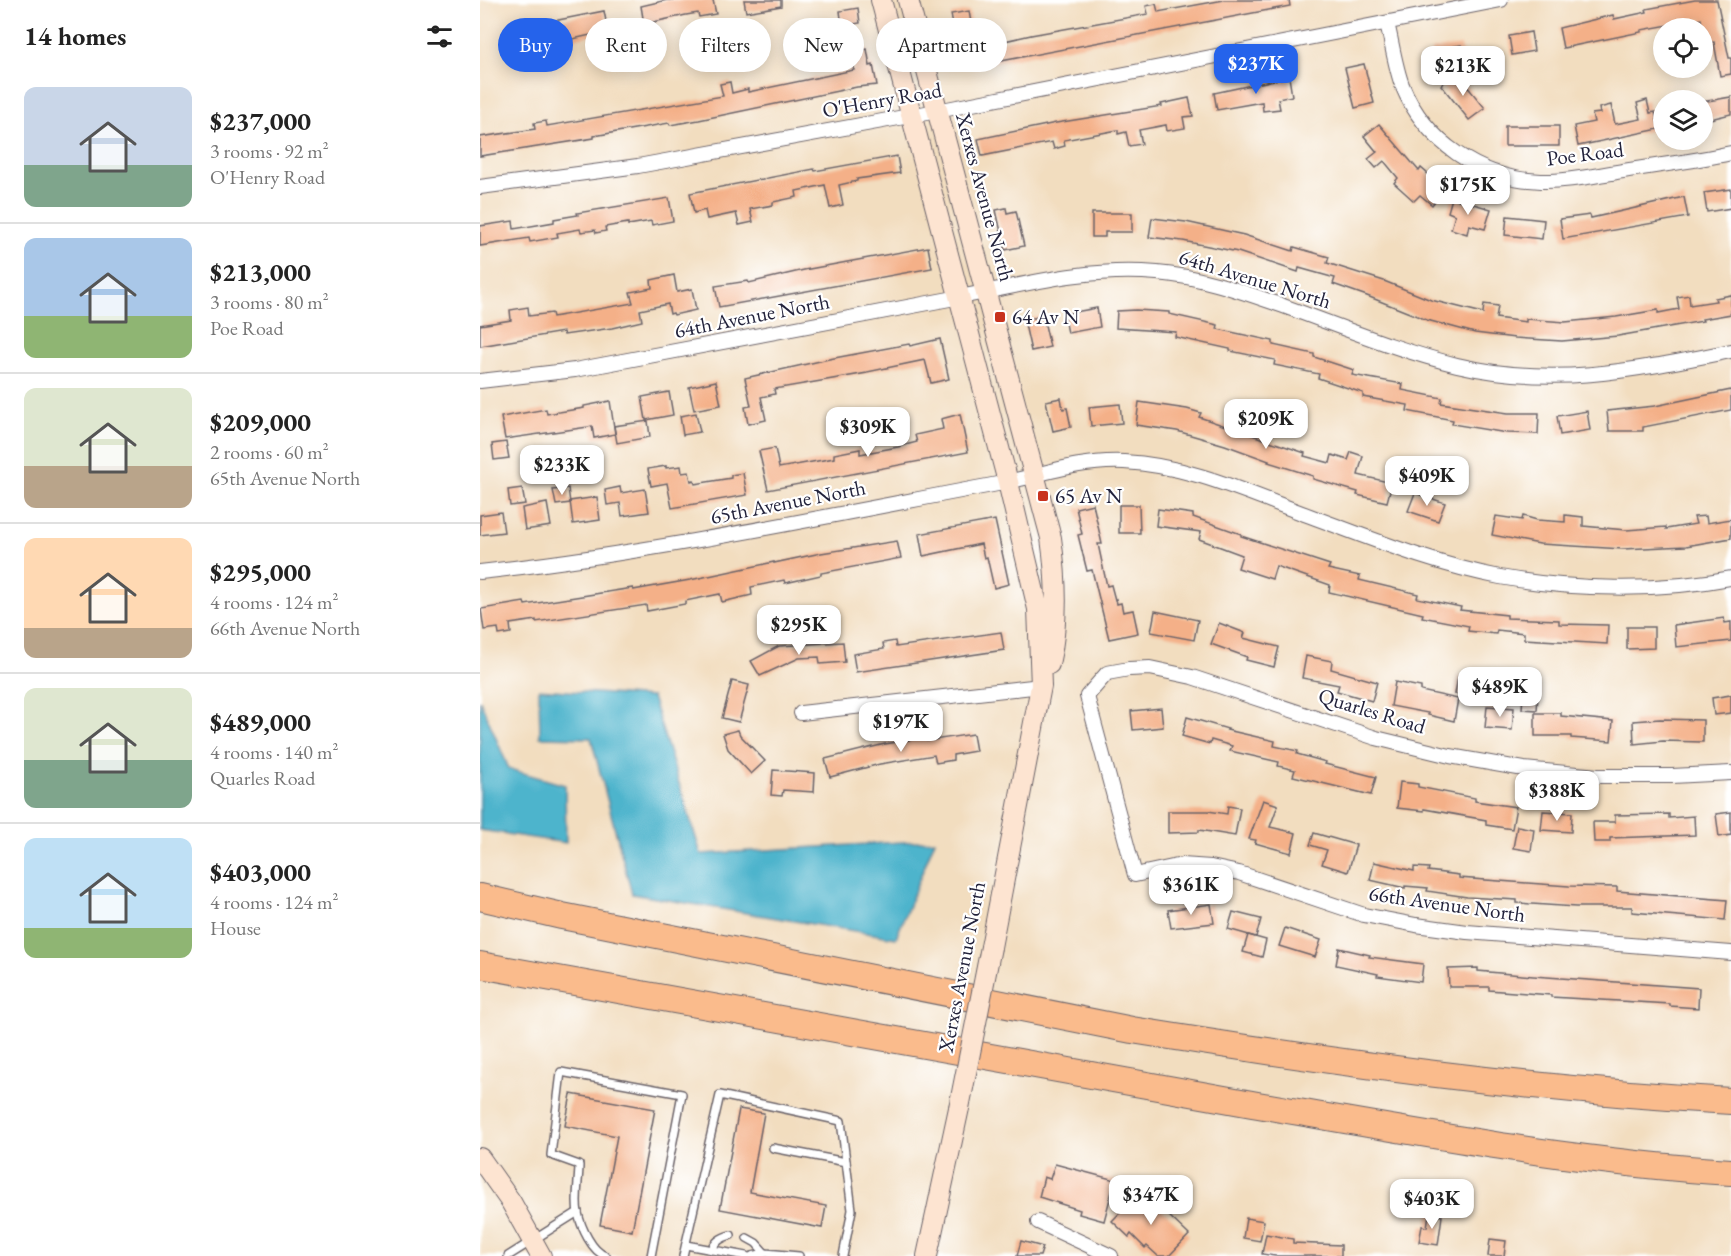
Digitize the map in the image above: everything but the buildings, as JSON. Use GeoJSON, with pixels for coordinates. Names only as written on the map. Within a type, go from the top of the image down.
{"type":"FeatureCollection","features":[{"type":"Feature","properties":{"kind":"highway"},"geometry":{"type":"LineString","coordinates":[[480,897],[562,916],[1131,1030],[1284,1054],[1490,1081],[1731,1101]]}},
{"type":"Feature","properties":{"kind":"highway"},"geometry":{"type":"LineString","coordinates":[[480,915],[562,916]]}},
{"type":"Feature","properties":{"kind":"highway"},"geometry":{"type":"LineString","coordinates":[[480,965],[1480,1143],[1595,1159],[1731,1172]]}},
{"type":"Feature","properties":{"kind":"street","name":"Xerxes Avenue North"},"geometry":{"type":"LineString","coordinates":[[881,0],[1008,482],[1038,609],[1041,686]]}},
{"type":"Feature","properties":{"kind":"street","name":"Xerxes Avenue North"},"geometry":{"type":"LineString","coordinates":[[908,0],[1051,538],[1057,597],[1053,651],[1041,686],[959,1108],[927,1256]]}},
{"type":"Feature","properties":{"kind":"street","name":"O'Henry Road"},"geometry":{"type":"LineString","coordinates":[[480,188],[638,166],[937,111],[1501,0]]}},
{"type":"Feature","properties":{"kind":"street","name":"Poe Road"},"geometry":{"type":"LineString","coordinates":[[1387,23],[1402,85],[1416,111],[1442,142],[1457,154],[1484,169],[1512,178],[1542,181],[1572,179],[1731,153]]}},
{"type":"Feature","properties":{"kind":"street","name":"64th Avenue North"},"geometry":{"type":"LineString","coordinates":[[480,381],[575,370],[1072,274],[1108,271],[1159,273],[1207,282],[1252,295],[1410,351],[1456,365],[1506,374],[1554,377],[1600,374],[1731,351]]}},
{"type":"Feature","properties":{"kind":"street","name":"65th Avenue North"},"geometry":{"type":"LineString","coordinates":[[480,572],[540,566],[669,546],[1008,482],[1057,468],[1090,463],[1123,462],[1189,472],[1386,544],[1442,562],[1501,577],[1619,587],[1670,585],[1731,578]]}},
{"type":"Feature","properties":{"kind":"street","name":"Quarles Road"},"geometry":{"type":"LineString","coordinates":[[1088,696],[1107,673],[1150,668],[1192,676],[1376,738],[1450,756],[1524,769],[1598,776],[1672,776],[1731,772]]}},
{"type":"Feature","properties":{"kind":"street"},"geometry":{"type":"LineString","coordinates":[[801,713],[1041,686]]}},
{"type":"Feature","properties":{"kind":"street","name":"66th Avenue North"},"geometry":{"type":"LineString","coordinates":[[1088,696],[1135,875],[1182,865],[1211,867],[1239,873],[1364,915],[1416,925],[1467,932],[1731,953]]}},
{"type":"Feature","properties":{"kind":"street"},"geometry":{"type":"LineString","coordinates":[[480,1158],[512,1202],[536,1248]]}},
{"type":"Feature","properties":{"kind":"street"},"geometry":{"type":"LineString","coordinates":[[1038,1222],[1111,1256]]}},
{"type":"Feature","properties":{"kind":"lane"},"geometry":{"type":"LineString","coordinates":[[606,1256],[602,1255],[589,1240],[578,1212],[579,1165],[551,1155],[561,1072],[682,1094],[651,1256]]}},
{"type":"Feature","properties":{"kind":"lane"},"geometry":{"type":"LineString","coordinates":[[683,1256],[720,1095],[841,1121],[852,1210],[843,1256]]}},
{"type":"Feature","properties":{"kind":"lane"},"geometry":{"type":"LineString","coordinates":[[774,1148],[846,1162]]}},
{"type":"Feature","properties":{"kind":"lane"},"geometry":{"type":"LineString","coordinates":[[508,1256],[536,1248],[578,1212]]}},
{"type":"Feature","properties":{"kind":"lane"},"geometry":{"type":"LineString","coordinates":[[712,1250],[722,1237],[731,1235]]}},
{"type":"Feature","properties":{"kind":"lane"},"geometry":{"type":"LineString","coordinates":[[747,1238],[756,1243],[765,1253]]}},
{"type":"Feature","properties":{"kind":"lane"},"geometry":{"type":"LineString","coordinates":[[686,1245],[746,1256]]}},
{"type":"Feature","properties":{"kind":"lane"},"geometry":{"type":"LineString","coordinates":[[752,1256],[765,1253],[798,1256]]}},
{"type":"Feature","properties":{"kind":"water"},"geometry":{"type":"Polygon","coordinates":[[[539,689],[652,697],[701,854],[935,840],[896,938],[632,894],[591,738],[540,737],[539,689]]]}},
{"type":"Feature","properties":{"kind":"water"},"geometry":{"type":"Polygon","coordinates":[[[480,700],[509,769],[565,785],[566,843],[480,830],[480,700]]]}},
{"type":"Feature","properties":{"kind":"place","name":"64 Av N"},"geometry":{"type":"Point","coordinates":[1000,317]}},
{"type":"Feature","properties":{"kind":"place","name":"65 Av N"},"geometry":{"type":"Point","coordinates":[1043,496]}}]}
